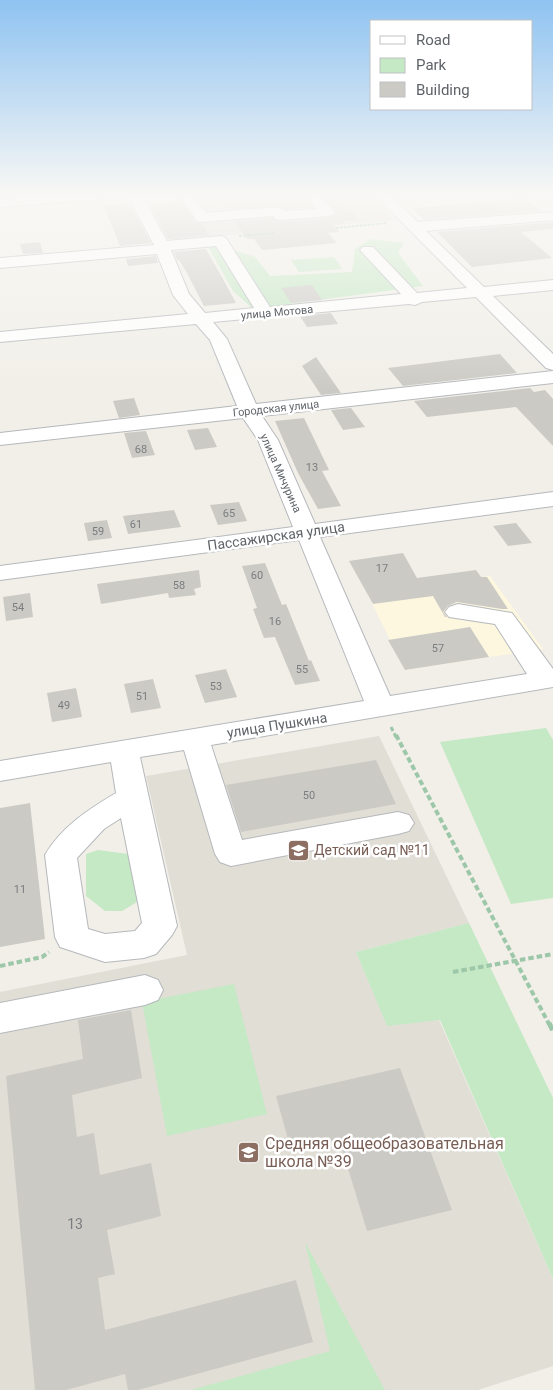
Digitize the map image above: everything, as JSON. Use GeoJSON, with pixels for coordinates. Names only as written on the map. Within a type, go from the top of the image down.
{"type":"FeatureCollection","features":[{"type":"Feature","properties":{"kind":"street"},"geometry":{"type":"LineString","coordinates":[[0,263],[23,261]]}},
{"type":"Feature","properties":{"kind":"street","name":"улица Мичурина"},"geometry":{"type":"LineString","coordinates":[[167,261],[181,295],[218,339],[249,411],[268,440],[381,708]]}},
{"type":"Feature","properties":{"kind":"street"},"geometry":{"type":"LineString","coordinates":[[233,261],[265,312]]}},
{"type":"Feature","properties":{"kind":"street"},"geometry":{"type":"LineString","coordinates":[[378,261],[415,300]]}},
{"type":"Feature","properties":{"kind":"street"},"geometry":{"type":"LineString","coordinates":[[450,261],[553,364]]}},
{"type":"Feature","properties":{"kind":"street","name":"улица Мотова"},"geometry":{"type":"LineString","coordinates":[[0,337],[415,300],[553,285]]}},
{"type":"Feature","properties":{"kind":"street","name":"Городская улица"},"geometry":{"type":"LineString","coordinates":[[0,439],[553,377]]}},
{"type":"Feature","properties":{"kind":"street","name":"Пассажирская улица"},"geometry":{"type":"LineString","coordinates":[[0,574],[553,499]]}},
{"type":"Feature","properties":{"kind":"street"},"geometry":{"type":"LineString","coordinates":[[458,612],[503,618],[549,679]]}},
{"type":"Feature","properties":{"kind":"street","name":"улица Пушкина"},"geometry":{"type":"LineString","coordinates":[[0,771],[549,679]]}},
{"type":"Feature","properties":{"kind":"street"},"geometry":{"type":"LineString","coordinates":[[195,739],[231,854],[398,823]]}},
{"type":"Feature","properties":{"kind":"street"},"geometry":{"type":"LineString","coordinates":[[124,750],[132,797],[160,926],[144,944],[105,948],[72,937],[61,855],[93,820],[132,797]]}},
{"type":"Feature","properties":{"kind":"street"},"geometry":{"type":"LineString","coordinates":[[0,1018],[145,990]]}},
{"type":"Feature","properties":{"kind":"path"},"geometry":{"type":"LineString","coordinates":[[381,708],[553,1032]]}},
{"type":"Feature","properties":{"kind":"path"},"geometry":{"type":"LineString","coordinates":[[0,966],[42,957],[72,937]]}},
{"type":"Feature","properties":{"kind":"path"},"geometry":{"type":"LineString","coordinates":[[453,972],[553,954]]}},
{"type":"Feature","properties":{"kind":"shaded area"},"geometry":{"type":"Polygon","coordinates":[[[490,576],[543,649],[405,670],[363,585],[434,584],[490,576]]]}},
{"type":"Feature","properties":{"kind":"shaded area","name":"Средняя общеобразовательная школа №39"},"geometry":{"type":"Polygon","coordinates":[[[379,736],[469,923],[356,952],[387,1025],[439,1020],[553,1279],[553,1366],[478,1390],[0,1390],[0,992],[187,955],[146,776],[379,736]]]}},
{"type":"Feature","properties":{"kind":"green space"},"geometry":{"type":"Polygon","coordinates":[[[216,261],[258,261],[270,276],[352,272],[353,261],[404,261],[423,286],[253,309],[233,291],[216,261]]]}},
{"type":"Feature","properties":{"kind":"green space"},"geometry":{"type":"Polygon","coordinates":[[[292,261],[337,261],[342,269],[299,272],[292,261]]]}},
{"type":"Feature","properties":{"kind":"green space"},"geometry":{"type":"Polygon","coordinates":[[[546,728],[553,740],[553,898],[511,904],[440,742],[546,728]]]}},
{"type":"Feature","properties":{"kind":"green space"},"geometry":{"type":"Polygon","coordinates":[[[98,850],[128,854],[137,902],[122,911],[105,911],[86,896],[86,854],[98,850]]]}},
{"type":"Feature","properties":{"kind":"green space"},"geometry":{"type":"Polygon","coordinates":[[[469,923],[553,1098],[553,1279],[440,1020],[387,1026],[356,952],[469,923]]]}},
{"type":"Feature","properties":{"kind":"green space"},"geometry":{"type":"Polygon","coordinates":[[[234,984],[267,1114],[167,1136],[142,1002],[234,984]]]}},
{"type":"Feature","properties":{"kind":"green space"},"geometry":{"type":"Polygon","coordinates":[[[305,1242],[385,1390],[191,1390],[330,1351],[305,1242]]]}},
{"type":"Feature","properties":{"kind":"building"},"geometry":{"type":"Polygon","coordinates":[[[127,261],[157,261],[158,263],[128,266],[127,261]]]}},
{"type":"Feature","properties":{"kind":"building"},"geometry":{"type":"Polygon","coordinates":[[[180,261],[213,261],[236,303],[204,306],[180,261]]]}},
{"type":"Feature","properties":{"kind":"building"},"geometry":{"type":"Polygon","coordinates":[[[466,261],[527,261],[472,267],[466,261]]]}},
{"type":"Feature","properties":{"kind":"building"},"geometry":{"type":"Polygon","coordinates":[[[312,285],[322,300],[291,303],[281,288],[312,285]]]}},
{"type":"Feature","properties":{"kind":"building"},"geometry":{"type":"Polygon","coordinates":[[[331,313],[338,324],[307,327],[300,316],[331,313]]]}},
{"type":"Feature","properties":{"kind":"building"},"geometry":{"type":"Polygon","coordinates":[[[500,354],[517,373],[403,386],[388,368],[500,354]]]}},
{"type":"Feature","properties":{"kind":"building"},"geometry":{"type":"Polygon","coordinates":[[[316,357],[341,393],[321,395],[302,366],[316,357]]]}},
{"type":"Feature","properties":{"kind":"building"},"geometry":{"type":"Polygon","coordinates":[[[530,388],[534,392],[545,390],[553,399],[553,446],[516,407],[427,417],[414,401],[530,388]]]}},
{"type":"Feature","properties":{"kind":"building"},"geometry":{"type":"Polygon","coordinates":[[[134,398],[140,415],[119,418],[113,401],[134,398]]]}},
{"type":"Feature","properties":{"kind":"building"},"geometry":{"type":"Polygon","coordinates":[[[351,408],[365,427],[343,430],[331,410],[351,408]]]}},
{"type":"Feature","properties":{"kind":"building"},"geometry":{"type":"Polygon","coordinates":[[[304,418],[329,470],[322,471],[341,506],[318,509],[298,473],[275,421],[304,418]]]}},
{"type":"Feature","properties":{"kind":"building"},"geometry":{"type":"Polygon","coordinates":[[[208,428],[217,447],[195,450],[187,430],[208,428]]]}},
{"type":"Feature","properties":{"kind":"building"},"geometry":{"type":"Polygon","coordinates":[[[146,431],[155,455],[132,458],[124,433],[146,431]]]}},
{"type":"Feature","properties":{"kind":"building"},"geometry":{"type":"Polygon","coordinates":[[[239,502],[247,521],[218,525],[210,505],[239,502]]]}},
{"type":"Feature","properties":{"kind":"building"},"geometry":{"type":"Polygon","coordinates":[[[174,510],[181,527],[128,534],[123,516],[174,510]]]}},
{"type":"Feature","properties":{"kind":"building"},"geometry":{"type":"Polygon","coordinates":[[[107,520],[112,538],[88,541],[84,523],[107,520]]]}},
{"type":"Feature","properties":{"kind":"building"},"geometry":{"type":"Polygon","coordinates":[[[516,523],[532,543],[508,546],[493,526],[516,523]]]}},
{"type":"Feature","properties":{"kind":"building"},"geometry":{"type":"Polygon","coordinates":[[[403,553],[417,578],[476,570],[481,577],[487,577],[508,609],[457,602],[448,606],[443,612],[447,617],[445,617],[433,596],[373,604],[349,561],[403,553]]]}},
{"type":"Feature","properties":{"kind":"building"},"geometry":{"type":"Polygon","coordinates":[[[265,563],[282,605],[286,604],[309,661],[311,660],[320,681],[295,685],[275,637],[264,638],[253,609],[257,608],[242,566],[265,563]]]}},
{"type":"Feature","properties":{"kind":"building"},"geometry":{"type":"Polygon","coordinates":[[[199,570],[201,587],[194,589],[196,595],[169,598],[168,593],[101,604],[97,584],[199,570]]]}},
{"type":"Feature","properties":{"kind":"building"},"geometry":{"type":"Polygon","coordinates":[[[30,593],[33,617],[6,621],[3,597],[30,593]]]}},
{"type":"Feature","properties":{"kind":"building"},"geometry":{"type":"Polygon","coordinates":[[[470,627],[489,657],[405,670],[388,640],[470,627]]]}},
{"type":"Feature","properties":{"kind":"building"},"geometry":{"type":"Polygon","coordinates":[[[226,669],[237,697],[205,703],[195,675],[226,669]]]}},
{"type":"Feature","properties":{"kind":"building"},"geometry":{"type":"Polygon","coordinates":[[[153,679],[161,708],[131,713],[124,684],[153,679]]]}},
{"type":"Feature","properties":{"kind":"building"},"geometry":{"type":"Polygon","coordinates":[[[76,688],[82,717],[52,722],[47,693],[76,688]]]}},
{"type":"Feature","properties":{"kind":"building"},"geometry":{"type":"Polygon","coordinates":[[[376,760],[396,804],[241,832],[226,785],[376,760]]]}},
{"type":"Feature","properties":{"kind":"building"},"geometry":{"type":"Polygon","coordinates":[[[30,803],[45,939],[0,947],[0,808],[30,803]]]}},
{"type":"Feature","properties":{"kind":"building"},"geometry":{"type":"Polygon","coordinates":[[[131,1010],[142,1078],[72,1095],[77,1137],[94,1133],[100,1175],[151,1163],[161,1216],[107,1230],[115,1274],[98,1278],[105,1330],[296,1280],[313,1342],[138,1390],[128,1390],[125,1374],[66,1390],[35,1390],[6,1076],[83,1059],[78,1020],[131,1010]]]}},
{"type":"Feature","properties":{"kind":"building"},"geometry":{"type":"Polygon","coordinates":[[[400,1068],[452,1210],[367,1231],[339,1139],[291,1150],[276,1096],[400,1068]]]}},
{"type":"Feature","properties":{"kind":"place","name":"Детский сад №11"},"geometry":{"type":"Point","coordinates":[298,850]}},
{"type":"Feature","properties":{"kind":"place","name":"Средняя общеобразовательная школа №39"},"geometry":{"type":"Point","coordinates":[249,1152]}}]}
